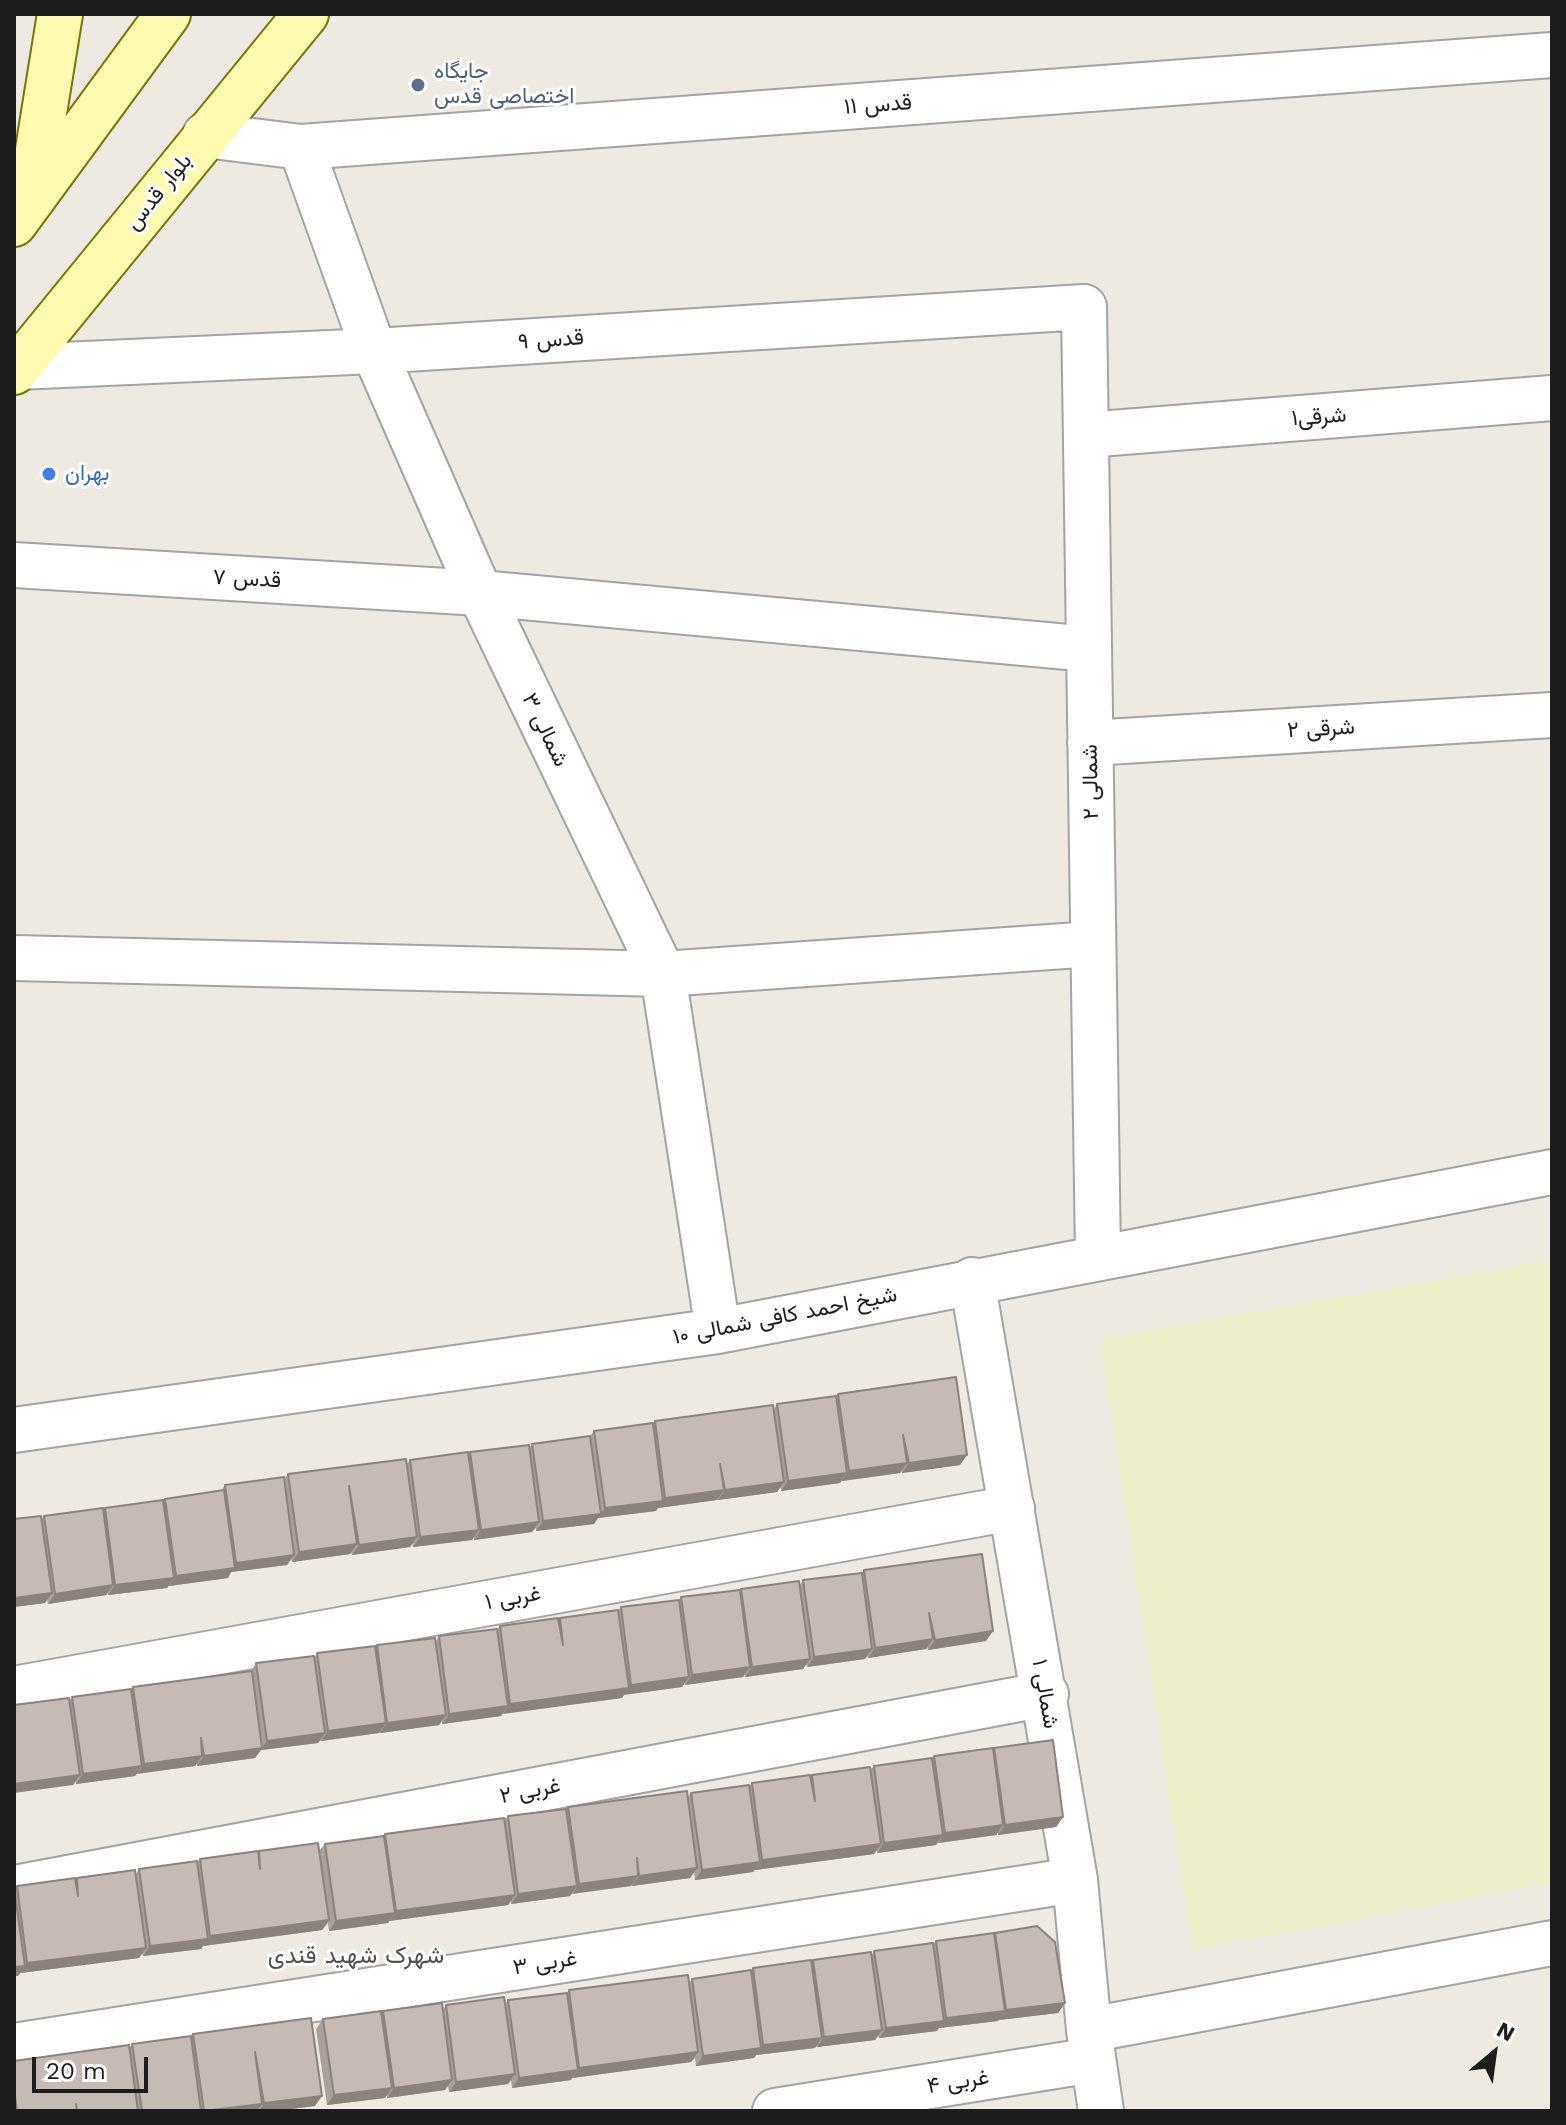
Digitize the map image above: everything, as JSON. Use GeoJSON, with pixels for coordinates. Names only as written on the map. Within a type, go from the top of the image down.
{"type":"FeatureCollection","features":[{"type":"Feature","properties":{"kind":"main road"},"geometry":{"type":"LineString","coordinates":[[22,213],[60,14]]}},
{"type":"Feature","properties":{"kind":"main road"},"geometry":{"type":"LineString","coordinates":[[22,213],[168,14]]}},
{"type":"Feature","properties":{"kind":"main road","name":"بلوار قدس"},"geometry":{"type":"LineString","coordinates":[[16,369],[306,14]]}},
{"type":"Feature","properties":{"kind":"street","name":"قدس ۱۱"},"geometry":{"type":"LineString","coordinates":[[205,135],[301,147],[1552,55]]}},
{"type":"Feature","properties":{"kind":"street","name":"شمالی ۳"},"geometry":{"type":"LineString","coordinates":[[301,147],[374,351],[480,593],[663,974],[718,1331]]}},
{"type":"Feature","properties":{"kind":"street","name":"قدس ۹"},"geometry":{"type":"LineString","coordinates":[[16,369],[374,351],[1084,307]]}},
{"type":"Feature","properties":{"kind":"street","name":"شمالی ۲"},"geometry":{"type":"LineString","coordinates":[[1084,307],[1098,1256]]}},
{"type":"Feature","properties":{"kind":"street","name":"شرقی۱"},"geometry":{"type":"LineString","coordinates":[[1086,435],[1552,398]]}},
{"type":"Feature","properties":{"kind":"street","name":"قدس ۷"},"geometry":{"type":"LineString","coordinates":[[14,565],[480,593],[1089,649]]}},
{"type":"Feature","properties":{"kind":"street","name":"شرقی ۲"},"geometry":{"type":"LineString","coordinates":[[1090,743],[1552,715]]}},
{"type":"Feature","properties":{"kind":"street"},"geometry":{"type":"LineString","coordinates":[[14,958],[663,974],[1093,944]]}},
{"type":"Feature","properties":{"kind":"street","name":"شیخ احمد کافی شمالی ۱۰"},"geometry":{"type":"LineString","coordinates":[[14,1430],[718,1331],[972,1280],[1552,1172]]}},
{"type":"Feature","properties":{"kind":"street","name":"۱ شمالی"},"geometry":{"type":"LineString","coordinates":[[972,1280],[1046,1694],[1075,1880],[1091,2045],[1101,2111]]}},
{"type":"Feature","properties":{"kind":"street","name":"۱ غربی"},"geometry":{"type":"LineString","coordinates":[[14,1689],[1012,1508]]}},
{"type":"Feature","properties":{"kind":"street","name":"۲ غربی"},"geometry":{"type":"LineString","coordinates":[[14,1888],[1046,1694]]}},
{"type":"Feature","properties":{"kind":"street","name":"غربی ۳"},"geometry":{"type":"LineString","coordinates":[[14,2046],[1075,1880]]}},
{"type":"Feature","properties":{"kind":"street","name":"غربی ۴"},"geometry":{"type":"LineString","coordinates":[[775,2111],[1552,1943]]}},
{"type":"Feature","properties":{"kind":"green space"},"geometry":{"type":"Polygon","coordinates":[[[1552,1260],[1552,1883],[1193,1950],[1100,1339],[1552,1260]]]}},
{"type":"Feature","properties":{"kind":"building"},"geometry":{"type":"Polygon","coordinates":[[[956,1377],[967,1455],[909,1463],[903,1435],[907,1463],[849,1471],[838,1394],[956,1377]]]}},
{"type":"Feature","properties":{"kind":"building"},"geometry":{"type":"Polygon","coordinates":[[[836,1396],[847,1473],[788,1481],[777,1404],[836,1396]]]}},
{"type":"Feature","properties":{"kind":"building"},"geometry":{"type":"Polygon","coordinates":[[[773,1405],[784,1482],[725,1490],[720,1464],[724,1490],[665,1498],[655,1421],[773,1405]]]}},
{"type":"Feature","properties":{"kind":"building"},"geometry":{"type":"Polygon","coordinates":[[[653,1423],[663,1501],[605,1508],[594,1431],[653,1423]]]}},
{"type":"Feature","properties":{"kind":"building"},"geometry":{"type":"Polygon","coordinates":[[[590,1436],[601,1514],[543,1521],[532,1444],[590,1436]]]}},
{"type":"Feature","properties":{"kind":"building"},"geometry":{"type":"Polygon","coordinates":[[[529,1445],[539,1522],[481,1530],[470,1452],[529,1445]]]}},
{"type":"Feature","properties":{"kind":"building"},"geometry":{"type":"Polygon","coordinates":[[[468,1452],[479,1530],[420,1537],[410,1460],[468,1452]]]}},
{"type":"Feature","properties":{"kind":"building"},"geometry":{"type":"Polygon","coordinates":[[[406,1459],[417,1537],[359,1545],[349,1486],[357,1544],[299,1552],[288,1474],[406,1459]]]}},
{"type":"Feature","properties":{"kind":"building"},"geometry":{"type":"Polygon","coordinates":[[[284,1477],[294,1555],[236,1563],[225,1485],[284,1477]]]}},
{"type":"Feature","properties":{"kind":"building"},"geometry":{"type":"Polygon","coordinates":[[[224,1490],[235,1568],[176,1576],[165,1499],[224,1490]]]}},
{"type":"Feature","properties":{"kind":"building"},"geometry":{"type":"Polygon","coordinates":[[[163,1500],[174,1578],[115,1585],[105,1508],[163,1500]]]}},
{"type":"Feature","properties":{"kind":"building"},"geometry":{"type":"Polygon","coordinates":[[[103,1508],[113,1585],[55,1594],[44,1516],[103,1508]]]}},
{"type":"Feature","properties":{"kind":"building"},"geometry":{"type":"Polygon","coordinates":[[[41,1516],[52,1593],[14,1598],[14,1519],[41,1516]]]}},
{"type":"Feature","properties":{"kind":"building"},"geometry":{"type":"Polygon","coordinates":[[[982,1554],[993,1631],[935,1640],[929,1613],[933,1639],[875,1648],[864,1570],[982,1554]]]}},
{"type":"Feature","properties":{"kind":"building"},"geometry":{"type":"Polygon","coordinates":[[[862,1573],[872,1649],[814,1657],[803,1580],[862,1573]]]}},
{"type":"Feature","properties":{"kind":"building"},"geometry":{"type":"Polygon","coordinates":[[[799,1581],[810,1659],[752,1667],[741,1589],[799,1581]]]}},
{"type":"Feature","properties":{"kind":"building"},"geometry":{"type":"Polygon","coordinates":[[[740,1590],[750,1667],[692,1675],[681,1597],[740,1590]]]}},
{"type":"Feature","properties":{"kind":"building"},"geometry":{"type":"Polygon","coordinates":[[[679,1600],[689,1677],[631,1685],[621,1607],[679,1600]]]}},
{"type":"Feature","properties":{"kind":"building"},"geometry":{"type":"Polygon","coordinates":[[[618,1610],[629,1688],[510,1704],[500,1626],[558,1618],[563,1645],[560,1618],[618,1610]]]}},
{"type":"Feature","properties":{"kind":"building"},"geometry":{"type":"Polygon","coordinates":[[[497,1629],[508,1706],[449,1714],[439,1636],[497,1629]]]}},
{"type":"Feature","properties":{"kind":"building"},"geometry":{"type":"Polygon","coordinates":[[[435,1638],[446,1715],[387,1723],[377,1645],[435,1638]]]}},
{"type":"Feature","properties":{"kind":"building"},"geometry":{"type":"Polygon","coordinates":[[[375,1646],[386,1723],[328,1731],[317,1653],[375,1646]]]}},
{"type":"Feature","properties":{"kind":"building"},"geometry":{"type":"Polygon","coordinates":[[[314,1656],[325,1733],[267,1741],[256,1663],[314,1656]]]}},
{"type":"Feature","properties":{"kind":"building"},"geometry":{"type":"Polygon","coordinates":[[[252,1671],[262,1748],[204,1756],[201,1738],[202,1756],[144,1764],[133,1687],[252,1671]]]}},
{"type":"Feature","properties":{"kind":"building"},"geometry":{"type":"Polygon","coordinates":[[[131,1689],[142,1766],[83,1774],[72,1697],[131,1689]]]}},
{"type":"Feature","properties":{"kind":"building"},"geometry":{"type":"Polygon","coordinates":[[[69,1698],[80,1775],[14,1784],[14,1705],[69,1698]]]}},
{"type":"Feature","properties":{"kind":"building"},"geometry":{"type":"Polygon","coordinates":[[[1053,1740],[1063,1817],[1005,1825],[994,1748],[1053,1740]]]}},
{"type":"Feature","properties":{"kind":"building"},"geometry":{"type":"Polygon","coordinates":[[[993,1748],[1003,1825],[945,1833],[934,1756],[993,1748]]]}},
{"type":"Feature","properties":{"kind":"building"},"geometry":{"type":"Polygon","coordinates":[[[932,1758],[943,1835],[884,1843],[874,1766],[932,1758]]]}},
{"type":"Feature","properties":{"kind":"building"},"geometry":{"type":"Polygon","coordinates":[[[870,1767],[881,1844],[762,1860],[752,1783],[810,1775],[815,1801],[812,1775],[870,1767]]]}},
{"type":"Feature","properties":{"kind":"building"},"geometry":{"type":"Polygon","coordinates":[[[749,1785],[760,1862],[702,1870],[691,1793],[749,1785]]]}},
{"type":"Feature","properties":{"kind":"building"},"geometry":{"type":"Polygon","coordinates":[[[687,1791],[697,1868],[639,1876],[637,1858],[638,1876],[579,1884],[568,1807],[687,1791]]]}},
{"type":"Feature","properties":{"kind":"building"},"geometry":{"type":"Polygon","coordinates":[[[566,1809],[577,1886],[518,1894],[508,1816],[566,1809]]]}},
{"type":"Feature","properties":{"kind":"building"},"geometry":{"type":"Polygon","coordinates":[[[504,1818],[515,1895],[396,1911],[385,1834],[504,1818]]]}},
{"type":"Feature","properties":{"kind":"building"},"geometry":{"type":"Polygon","coordinates":[[[384,1836],[395,1913],[336,1921],[325,1844],[384,1836]]]}},
{"type":"Feature","properties":{"kind":"building"},"geometry":{"type":"Polygon","coordinates":[[[318,1843],[329,1920],[210,1936],[200,1859],[258,1851],[260,1869],[259,1851],[318,1843]]]}},
{"type":"Feature","properties":{"kind":"building"},"geometry":{"type":"Polygon","coordinates":[[[197,1861],[208,1939],[150,1946],[139,1869],[197,1861]]]}},
{"type":"Feature","properties":{"kind":"building"},"geometry":{"type":"Polygon","coordinates":[[[135,1870],[146,1948],[27,1963],[17,1886],[75,1878],[78,1896],[77,1878],[135,1870]]]}},
{"type":"Feature","properties":{"kind":"building"},"geometry":{"type":"Polygon","coordinates":[[[14,1888],[25,1966],[14,1967],[14,1888]]]}},
{"type":"Feature","properties":{"kind":"building"},"geometry":{"type":"Polygon","coordinates":[[[1037,1926],[1055,1942],[1065,2003],[1006,2010],[995,1933],[1037,1926]]]}},
{"type":"Feature","properties":{"kind":"building"},"geometry":{"type":"Polygon","coordinates":[[[994,1933],[1005,2011],[946,2018],[936,1941],[994,1933]]]}},
{"type":"Feature","properties":{"kind":"building"},"geometry":{"type":"Polygon","coordinates":[[[933,1943],[944,2021],[886,2028],[874,1951],[933,1943]]]}},
{"type":"Feature","properties":{"kind":"building"},"geometry":{"type":"Polygon","coordinates":[[[871,1952],[882,2030],[824,2037],[813,1960],[871,1952]]]}},
{"type":"Feature","properties":{"kind":"building"},"geometry":{"type":"Polygon","coordinates":[[[811,1960],[822,2038],[763,2045],[753,1968],[811,1960]]]}},
{"type":"Feature","properties":{"kind":"building"},"geometry":{"type":"Polygon","coordinates":[[[751,1970],[761,2048],[703,2056],[692,1979],[751,1970]]]}},
{"type":"Feature","properties":{"kind":"building"},"geometry":{"type":"Polygon","coordinates":[[[688,1975],[698,2052],[579,2068],[569,1990],[688,1975]]]}},
{"type":"Feature","properties":{"kind":"building"},"geometry":{"type":"Polygon","coordinates":[[[567,1993],[578,2070],[519,2078],[508,2000],[567,1993]]]}},
{"type":"Feature","properties":{"kind":"building"},"geometry":{"type":"Polygon","coordinates":[[[504,1997],[515,2074],[456,2082],[446,2005],[504,1997]]]}},
{"type":"Feature","properties":{"kind":"building"},"geometry":{"type":"Polygon","coordinates":[[[442,2003],[452,2080],[394,2088],[383,2011],[442,2003]]]}},
{"type":"Feature","properties":{"kind":"building"},"geometry":{"type":"Polygon","coordinates":[[[381,2011],[392,2088],[334,2095],[323,2019],[381,2011]]]}},
{"type":"Feature","properties":{"kind":"building"},"geometry":{"type":"Polygon","coordinates":[[[311,2018],[322,2096],[264,2103],[255,2052],[262,2104],[204,2111],[193,2034],[311,2018]]]}},
{"type":"Feature","properties":{"kind":"building"},"geometry":{"type":"Polygon","coordinates":[[[191,2036],[201,2111],[142,2111],[132,2044],[191,2036]]]}},
{"type":"Feature","properties":{"kind":"building"},"geometry":{"type":"Polygon","coordinates":[[[129,2045],[138,2111],[17,2111],[14,2061],[129,2045]]]}},
{"type":"Feature","properties":{"kind":"place","name":"جایگاه اختصاصی قدس"},"geometry":{"type":"Point","coordinates":[418,85]}},
{"type":"Feature","properties":{"kind":"place","name":"بهران"},"geometry":{"type":"Point","coordinates":[49,474]}},
{"type":"Feature","properties":{"kind":"district","name":"شهرک شهید قندی"},"geometry":{"type":"Point","coordinates":[356,1956]}}]}
